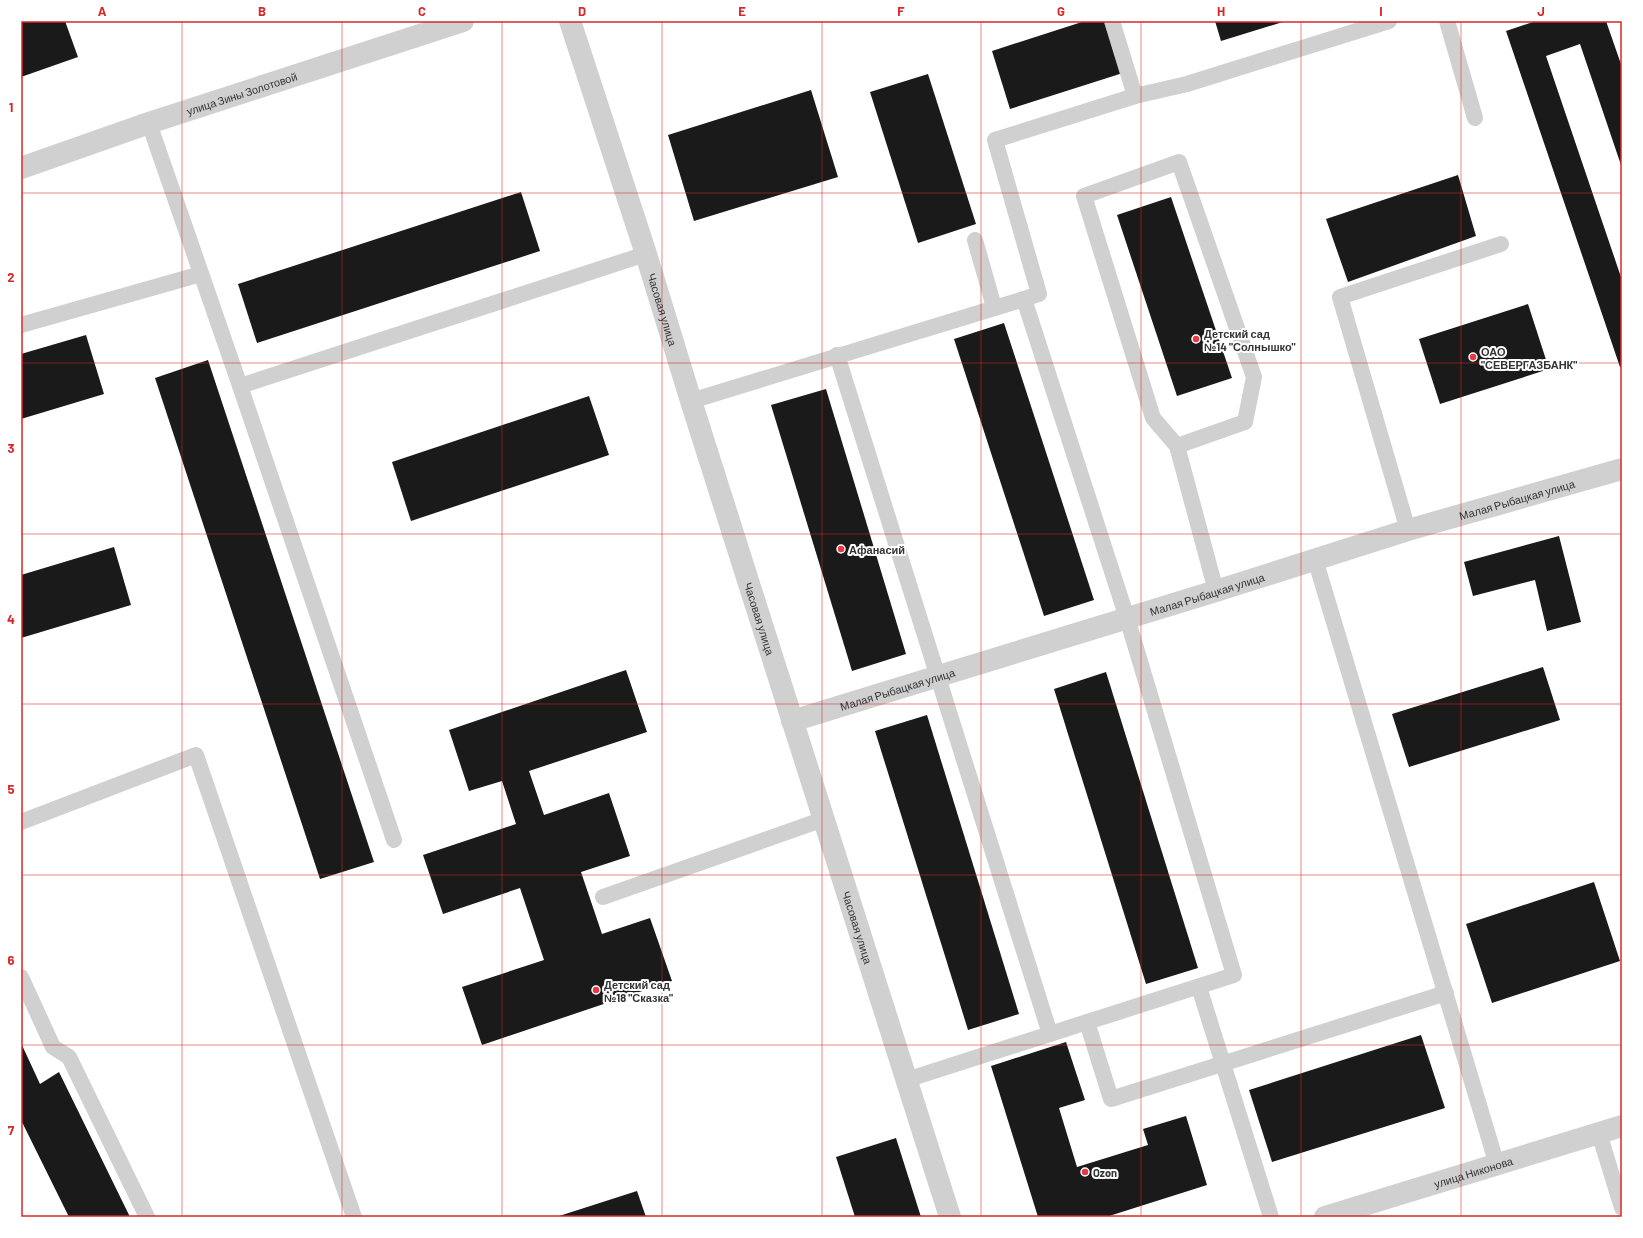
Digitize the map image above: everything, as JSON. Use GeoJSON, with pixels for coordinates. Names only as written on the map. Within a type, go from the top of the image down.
{"type":"FeatureCollection","features":[{"type":"Feature","properties":{"kind":"street","name":"улица Зины Золотовой"},"geometry":{"type":"LineString","coordinates":[[21,168],[149,123],[463,21]]}},
{"type":"Feature","properties":{"kind":"street","name":"Часовая улица"},"geometry":{"type":"LineString","coordinates":[[570,21],[646,254],[792,721],[950,1217]]}},
{"type":"Feature","properties":{"kind":"street","name":"Малая Рыбацкая улица"},"geometry":{"type":"LineString","coordinates":[[792,721],[1216,591],[1408,530],[1622,469]]}},
{"type":"Feature","properties":{"kind":"street","name":"улица Никонова"},"geometry":{"type":"LineString","coordinates":[[1325,1217],[1622,1126]]}},
{"type":"Feature","properties":{"kind":"lane"},"geometry":{"type":"LineString","coordinates":[[1112,21],[1135,96]]}},
{"type":"Feature","properties":{"kind":"lane"},"geometry":{"type":"LineString","coordinates":[[691,401],[1039,294],[995,140],[1135,96],[1187,84],[1389,21]]}},
{"type":"Feature","properties":{"kind":"lane"},"geometry":{"type":"LineString","coordinates":[[1447,21],[1475,118]]}},
{"type":"Feature","properties":{"kind":"lane"},"geometry":{"type":"LineString","coordinates":[[149,123],[394,840]]}},
{"type":"Feature","properties":{"kind":"lane"},"geometry":{"type":"LineString","coordinates":[[1177,446],[1245,422],[1254,377],[1180,162],[1084,196],[1153,418],[1177,446],[1216,591]]}},
{"type":"Feature","properties":{"kind":"lane"},"geometry":{"type":"LineString","coordinates":[[975,240],[994,307]]}},
{"type":"Feature","properties":{"kind":"lane"},"geometry":{"type":"LineString","coordinates":[[1408,530],[1340,297],[1501,244]]}},
{"type":"Feature","properties":{"kind":"lane"},"geometry":{"type":"LineString","coordinates":[[240,386],[646,254]]}},
{"type":"Feature","properties":{"kind":"lane"},"geometry":{"type":"LineString","coordinates":[[21,325],[201,274]]}},
{"type":"Feature","properties":{"kind":"lane"},"geometry":{"type":"LineString","coordinates":[[906,1080],[1200,987],[1234,974],[1127,618],[1024,298]]}},
{"type":"Feature","properties":{"kind":"lane"},"geometry":{"type":"LineString","coordinates":[[837,355],[1050,1034]]}},
{"type":"Feature","properties":{"kind":"lane"},"geometry":{"type":"LineString","coordinates":[[1315,559],[1497,1165]]}},
{"type":"Feature","properties":{"kind":"lane"},"geometry":{"type":"LineString","coordinates":[[21,822],[196,754],[354,1217]]}},
{"type":"Feature","properties":{"kind":"lane"},"geometry":{"type":"LineString","coordinates":[[603,897],[824,819]]}},
{"type":"Feature","properties":{"kind":"lane"},"geometry":{"type":"LineString","coordinates":[[21,977],[53,1047],[69,1057],[147,1217]]}},
{"type":"Feature","properties":{"kind":"lane"},"geometry":{"type":"LineString","coordinates":[[1200,987],[1272,1217]]}},
{"type":"Feature","properties":{"kind":"lane"},"geometry":{"type":"LineString","coordinates":[[1087,1022],[1111,1099],[1446,993]]}},
{"type":"Feature","properties":{"kind":"lane"},"geometry":{"type":"LineString","coordinates":[[1599,1133],[1622,1208]]}},
{"type":"Feature","properties":{"kind":"building"},"geometry":{"type":"Polygon","coordinates":[[[21,21],[65,21],[78,57],[21,77],[21,21]]]}},
{"type":"Feature","properties":{"kind":"building"},"geometry":{"type":"Polygon","coordinates":[[[1085,21],[1110,21],[1126,72],[1010,109],[992,51],[1085,21]]]}},
{"type":"Feature","properties":{"kind":"building"},"geometry":{"type":"Polygon","coordinates":[[[1215,21],[1286,21],[1221,41],[1215,21]]]}},
{"type":"Feature","properties":{"kind":"building"},"geometry":{"type":"Polygon","coordinates":[[[1536,21],[1606,21],[1622,67],[1622,168],[1580,44],[1546,56],[1622,280],[1622,367],[1620,367],[1506,31],[1536,21]]]}},
{"type":"Feature","properties":{"kind":"building"},"geometry":{"type":"Polygon","coordinates":[[[928,74],[976,224],[918,243],[870,92],[928,74]]]}},
{"type":"Feature","properties":{"kind":"building"},"geometry":{"type":"Polygon","coordinates":[[[811,90],[838,177],[694,221],[668,135],[811,90]]]}},
{"type":"Feature","properties":{"kind":"building"},"geometry":{"type":"Polygon","coordinates":[[[1458,175],[1476,236],[1348,282],[1326,219],[1458,175]]]}},
{"type":"Feature","properties":{"kind":"building"},"geometry":{"type":"Polygon","coordinates":[[[521,192],[540,251],[257,343],[238,284],[521,192]]]}},
{"type":"Feature","properties":{"kind":"building"},"geometry":{"type":"Polygon","coordinates":[[[1171,197],[1232,378],[1177,396],[1117,215],[1171,197]]]}},
{"type":"Feature","properties":{"kind":"building"},"geometry":{"type":"Polygon","coordinates":[[[1528,304],[1549,369],[1440,404],[1419,339],[1528,304]]]}},
{"type":"Feature","properties":{"kind":"building"},"geometry":{"type":"Polygon","coordinates":[[[1004,323],[1094,600],[1044,616],[954,339],[1004,323]]]}},
{"type":"Feature","properties":{"kind":"building"},"geometry":{"type":"Polygon","coordinates":[[[86,335],[104,394],[21,419],[21,354],[86,335]]]}},
{"type":"Feature","properties":{"kind":"building"},"geometry":{"type":"Polygon","coordinates":[[[208,360],[374,862],[320,879],[155,378],[208,360]]]}},
{"type":"Feature","properties":{"kind":"building"},"geometry":{"type":"Polygon","coordinates":[[[826,389],[906,654],[852,671],[771,405],[826,389]]]}},
{"type":"Feature","properties":{"kind":"building"},"geometry":{"type":"Polygon","coordinates":[[[589,396],[609,455],[411,521],[392,462],[589,396]]]}},
{"type":"Feature","properties":{"kind":"building"},"geometry":{"type":"Polygon","coordinates":[[[1559,536],[1581,622],[1547,631],[1535,580],[1473,596],[1464,562],[1559,536]]]}},
{"type":"Feature","properties":{"kind":"building"},"geometry":{"type":"Polygon","coordinates":[[[114,547],[131,605],[21,638],[21,575],[114,547]]]}},
{"type":"Feature","properties":{"kind":"building"},"geometry":{"type":"Polygon","coordinates":[[[1543,667],[1560,720],[1409,767],[1392,714],[1543,667]]]}},
{"type":"Feature","properties":{"kind":"building"},"geometry":{"type":"Polygon","coordinates":[[[626,670],[647,732],[529,771],[544,815],[609,793],[630,856],[581,872],[602,934],[650,918],[672,981],[482,1045],[462,987],[544,960],[520,888],[443,914],[423,855],[516,824],[502,781],[469,791],[449,730],[626,670]]]}},
{"type":"Feature","properties":{"kind":"building"},"geometry":{"type":"Polygon","coordinates":[[[1106,672],[1198,968],[1146,984],[1054,689],[1106,672]]]}},
{"type":"Feature","properties":{"kind":"building"},"geometry":{"type":"Polygon","coordinates":[[[927,715],[1019,1014],[968,1030],[875,731],[927,715]]]}},
{"type":"Feature","properties":{"kind":"building"},"geometry":{"type":"Polygon","coordinates":[[[1594,882],[1620,961],[1492,1003],[1466,924],[1594,882]]]}},
{"type":"Feature","properties":{"kind":"building"},"geometry":{"type":"Polygon","coordinates":[[[1421,1035],[1445,1108],[1272,1162],[1249,1090],[1421,1035]]]}},
{"type":"Feature","properties":{"kind":"building"},"geometry":{"type":"Polygon","coordinates":[[[1066,1042],[1085,1100],[1059,1108],[1077,1167],[1148,1145],[1143,1129],[1186,1116],[1207,1185],[1106,1217],[1038,1217],[991,1066],[1066,1042]]]}},
{"type":"Feature","properties":{"kind":"building"},"geometry":{"type":"Polygon","coordinates":[[[21,1043],[40,1084],[59,1072],[130,1217],[69,1217],[21,1120],[21,1043]]]}},
{"type":"Feature","properties":{"kind":"building"},"geometry":{"type":"Polygon","coordinates":[[[896,1138],[921,1217],[855,1217],[836,1157],[896,1138]]]}},
{"type":"Feature","properties":{"kind":"building"},"geometry":{"type":"Polygon","coordinates":[[[637,1191],[646,1217],[556,1217],[637,1191]]]}},
{"type":"Feature","properties":{"kind":"place","name":"Детский сад №14 \"Солнышко\""},"geometry":{"type":"Point","coordinates":[1196,339]}},
{"type":"Feature","properties":{"kind":"place","name":"ОАО \"СЕВЕРГАЗБАНК\""},"geometry":{"type":"Point","coordinates":[1473,357]}},
{"type":"Feature","properties":{"kind":"place","name":"Афанасий"},"geometry":{"type":"Point","coordinates":[841,549]}},
{"type":"Feature","properties":{"kind":"place","name":"Детский сад №18 \"Сказка\""},"geometry":{"type":"Point","coordinates":[596,990]}},
{"type":"Feature","properties":{"kind":"place","name":"Ozon"},"geometry":{"type":"Point","coordinates":[1085,1172]}}]}
